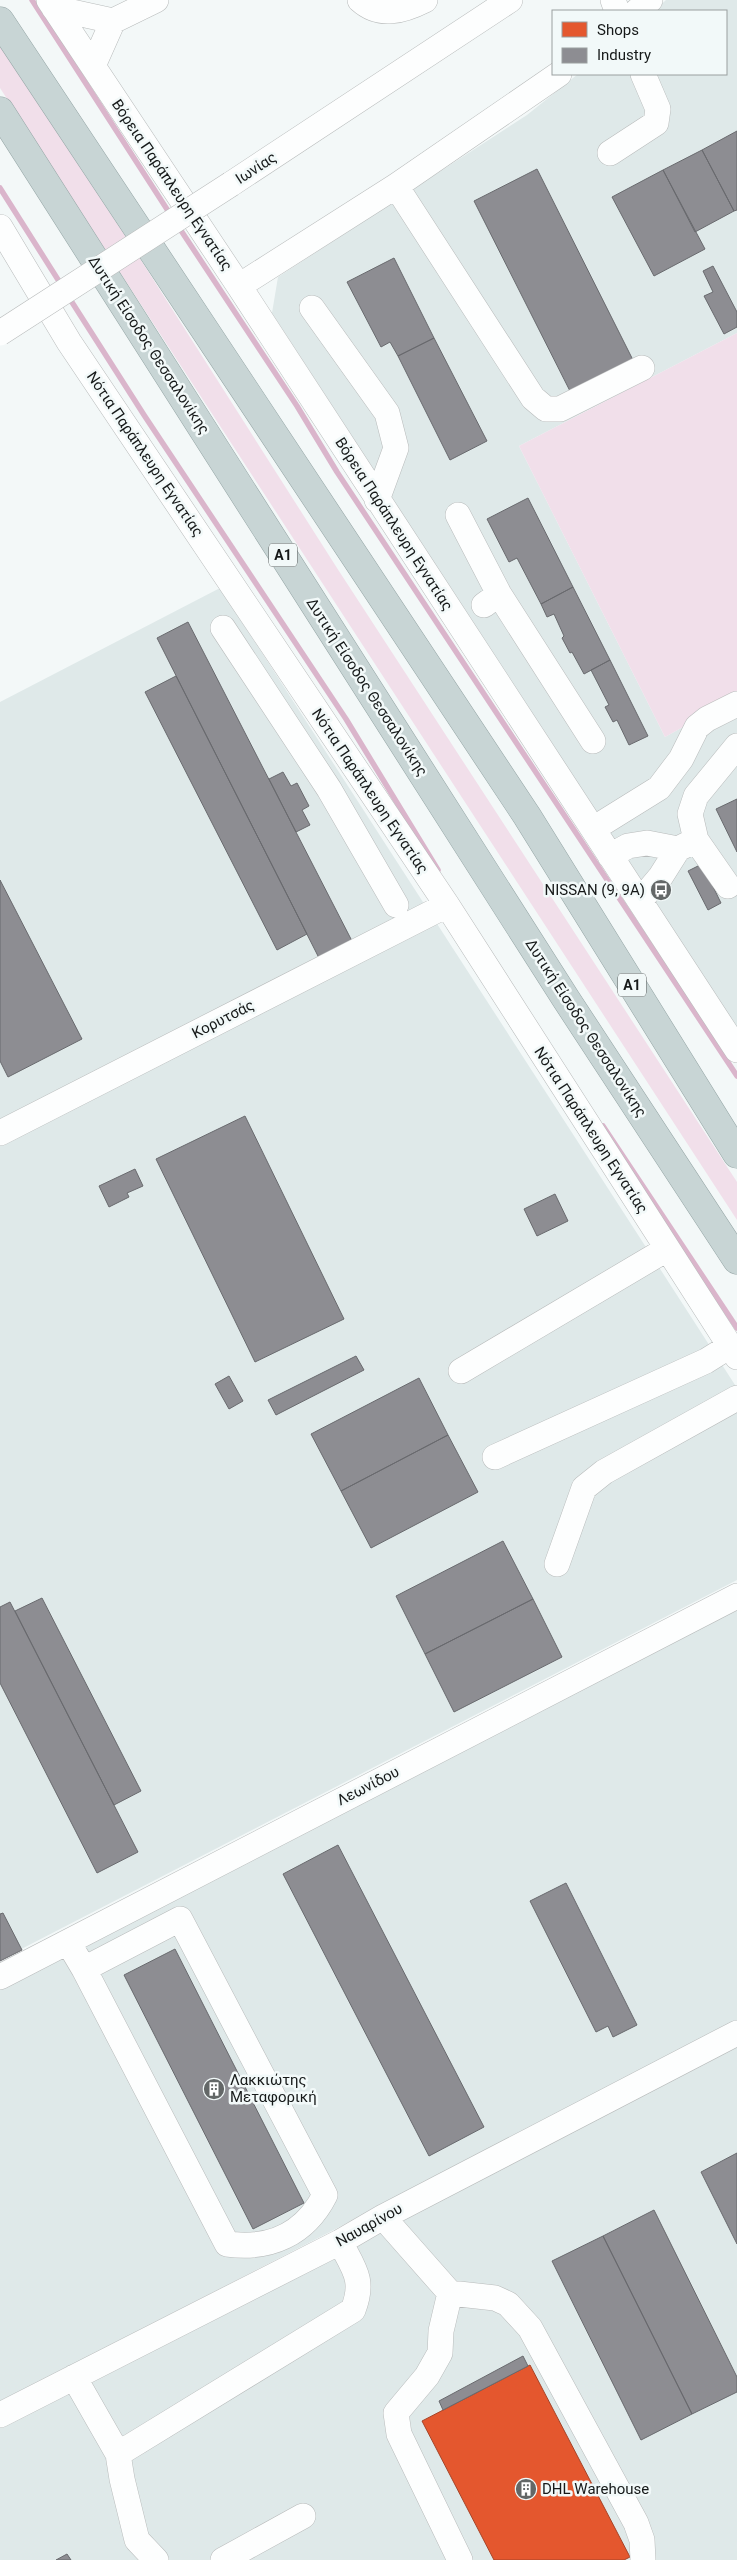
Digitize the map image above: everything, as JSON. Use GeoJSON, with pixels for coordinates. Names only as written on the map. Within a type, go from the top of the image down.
{"type":"FeatureCollection","features":[{"type":"Feature","properties":{"kind":"highway","name":"Α1"},"geometry":{"type":"LineString","coordinates":[[0,21],[527,816],[737,1154]]}},
{"type":"Feature","properties":{"kind":"highway","name":"Δυτική Είσοδος Θεσσαλονίκης"},"geometry":{"type":"LineString","coordinates":[[0,111],[550,974],[737,1260]]}},
{"type":"Feature","properties":{"kind":"street"},"geometry":{"type":"LineString","coordinates":[[93,66],[113,21],[156,0]]}},
{"type":"Feature","properties":{"kind":"street"},"geometry":{"type":"LineString","coordinates":[[360,0],[378,11],[394,12],[424,0]]}},
{"type":"Feature","properties":{"kind":"street","name":"Ιωνίας"},"geometry":{"type":"LineString","coordinates":[[0,333],[231,184],[510,0]]}},
{"type":"Feature","properties":{"kind":"street"},"geometry":{"type":"LineString","coordinates":[[639,10],[650,0]]}},
{"type":"Feature","properties":{"kind":"street"},"geometry":{"type":"LineString","coordinates":[[52,4],[113,21]]}},
{"type":"Feature","properties":{"kind":"street","name":"Βόρεια Παράπλευρη Εγνατίας"},"geometry":{"type":"LineString","coordinates":[[52,4],[239,286],[737,1050]]}},
{"type":"Feature","properties":{"kind":"street"},"geometry":{"type":"LineString","coordinates":[[239,286],[396,186],[558,75]]}},
{"type":"Feature","properties":{"kind":"street"},"geometry":{"type":"LineString","coordinates":[[610,153],[656,123],[658,109],[643,75]]}},
{"type":"Feature","properties":{"kind":"street"},"geometry":{"type":"LineString","coordinates":[[396,186],[532,398],[546,409],[560,409],[642,368]]}},
{"type":"Feature","properties":{"kind":"street","name":"Νότια Παράπλευρη Εγνατίας"},"geometry":{"type":"LineString","coordinates":[[0,227],[10,259],[70,342],[446,905],[733,1351]]}},
{"type":"Feature","properties":{"kind":"street"},"geometry":{"type":"LineString","coordinates":[[312,308],[387,413],[396,448],[377,500]]}},
{"type":"Feature","properties":{"kind":"street"},"geometry":{"type":"LineString","coordinates":[[346,452],[391,461]]}},
{"type":"Feature","properties":{"kind":"street"},"geometry":{"type":"LineString","coordinates":[[458,515],[492,600],[593,741]]}},
{"type":"Feature","properties":{"kind":"street"},"geometry":{"type":"LineString","coordinates":[[442,598],[492,600]]}},
{"type":"Feature","properties":{"kind":"street"},"geometry":{"type":"LineString","coordinates":[[472,644],[492,600]]}},
{"type":"Feature","properties":{"kind":"street"},"geometry":{"type":"LineString","coordinates":[[223,628],[329,789],[396,905]]}},
{"type":"Feature","properties":{"kind":"street"},"geometry":{"type":"LineString","coordinates":[[593,829],[659,788],[681,759],[698,727],[706,719],[737,704]]}},
{"type":"Feature","properties":{"kind":"street"},"geometry":{"type":"LineString","coordinates":[[640,901],[687,844],[690,814],[696,796],[737,746]]}},
{"type":"Feature","properties":{"kind":"street"},"geometry":{"type":"LineString","coordinates":[[329,789],[357,771]]}},
{"type":"Feature","properties":{"kind":"street"},"geometry":{"type":"LineString","coordinates":[[610,856],[628,846],[687,844],[728,886]]}},
{"type":"Feature","properties":{"kind":"street","name":"Κορυτσάς"},"geometry":{"type":"LineString","coordinates":[[0,1133],[446,905]]}},
{"type":"Feature","properties":{"kind":"street"},"geometry":{"type":"LineString","coordinates":[[461,1371],[667,1249]]}},
{"type":"Feature","properties":{"kind":"street"},"geometry":{"type":"LineString","coordinates":[[495,1457],[706,1361],[733,1351]]}},
{"type":"Feature","properties":{"kind":"street"},"geometry":{"type":"LineString","coordinates":[[557,1564],[584,1488],[604,1472],[737,1398]]}},
{"type":"Feature","properties":{"kind":"street","name":"Λεωνίδου"},"geometry":{"type":"LineString","coordinates":[[0,1977],[737,1596]]}},
{"type":"Feature","properties":{"kind":"street"},"geometry":{"type":"LineString","coordinates":[[68,1942],[84,1968],[228,2244],[242,2246],[271,2243],[284,2238],[309,2220],[325,2195],[180,1919],[84,1968]]}},
{"type":"Feature","properties":{"kind":"street","name":"Ναυαρίνου"},"geometry":{"type":"LineString","coordinates":[[0,2415],[340,2242],[383,2217],[737,2033]]}},
{"type":"Feature","properties":{"kind":"street"},"geometry":{"type":"LineString","coordinates":[[383,2217],[450,2293],[495,2298],[508,2304],[530,2328],[636,2523],[642,2540],[643,2560]]}},
{"type":"Feature","properties":{"kind":"street"},"geometry":{"type":"LineString","coordinates":[[118,2454],[353,2310],[360,2294],[357,2275],[340,2242]]}},
{"type":"Feature","properties":{"kind":"street"},"geometry":{"type":"LineString","coordinates":[[450,2293],[441,2331],[440,2353],[427,2376],[396,2413],[399,2434],[460,2560]]}},
{"type":"Feature","properties":{"kind":"street"},"geometry":{"type":"LineString","coordinates":[[74,2377],[118,2454],[137,2540],[156,2560]]}},
{"type":"Feature","properties":{"kind":"street"},"geometry":{"type":"LineString","coordinates":[[223,2560],[303,2516]]}},
{"type":"Feature","properties":{"kind":"shaded area"},"geometry":{"type":"Polygon","coordinates":[[[666,0],[737,0],[737,333],[519,446],[665,737],[737,697],[737,1030],[272,313],[278,277],[527,115],[577,75],[727,75],[727,10],[655,10],[666,0]]]}},
{"type":"Feature","properties":{"kind":"shaded area"},"geometry":{"type":"Polygon","coordinates":[[[0,46],[137,254],[337,568],[737,1182],[737,1220],[0,88],[0,46]]]}},
{"type":"Feature","properties":{"kind":"shaded area"},"geometry":{"type":"Polygon","coordinates":[[[737,333],[737,697],[665,737],[519,446],[737,333]]]}},
{"type":"Feature","properties":{"kind":"shaded area"},"geometry":{"type":"Polygon","coordinates":[[[220,588],[737,1388],[737,1580],[0,1960],[0,702],[220,588]]]}},
{"type":"Feature","properties":{"kind":"shaded area"},"geometry":{"type":"Polygon","coordinates":[[[737,1606],[737,2022],[0,2402],[0,1985],[737,1606]]]}},
{"type":"Feature","properties":{"kind":"shaded area"},"geometry":{"type":"Polygon","coordinates":[[[737,2030],[737,2560],[0,2560],[0,2411],[737,2030]]]}},
{"type":"Feature","properties":{"kind":"building: Shops","name":"DHL Warehouse"},"geometry":{"type":"Polygon","coordinates":[[[530,2365],[630,2557],[624,2560],[494,2560],[422,2421],[530,2365]]]}},
{"type":"Feature","properties":{"kind":"building: Industry"},"geometry":{"type":"Polygon","coordinates":[[[737,131],[737,210],[734,211],[702,150],[737,131]]]}},
{"type":"Feature","properties":{"kind":"building: Industry"},"geometry":{"type":"Polygon","coordinates":[[[702,150],[734,211],[695,232],[663,170],[702,150]]]}},
{"type":"Feature","properties":{"kind":"building: Industry"},"geometry":{"type":"Polygon","coordinates":[[[537,169],[636,366],[573,397],[474,201],[537,169]]]}},
{"type":"Feature","properties":{"kind":"building: Industry"},"geometry":{"type":"Polygon","coordinates":[[[663,170],[705,249],[654,276],[612,197],[663,170]]]}},
{"type":"Feature","properties":{"kind":"building: Industry"},"geometry":{"type":"Polygon","coordinates":[[[394,258],[434,338],[398,356],[390,342],[381,347],[347,282],[394,258]]]}},
{"type":"Feature","properties":{"kind":"building: Industry"},"geometry":{"type":"Polygon","coordinates":[[[713,266],[737,312],[737,327],[724,334],[704,296],[713,292],[703,271],[713,266]]]}},
{"type":"Feature","properties":{"kind":"building: Industry"},"geometry":{"type":"Polygon","coordinates":[[[434,338],[487,441],[450,460],[398,356],[434,338]]]}},
{"type":"Feature","properties":{"kind":"building: Industry"},"geometry":{"type":"Polygon","coordinates":[[[528,498],[573,587],[541,604],[517,558],[509,562],[487,519],[528,498]]]}},
{"type":"Feature","properties":{"kind":"building: Industry"},"geometry":{"type":"Polygon","coordinates":[[[573,587],[610,660],[584,674],[562,638],[564,636],[554,614],[547,617],[541,604],[573,587]]]}},
{"type":"Feature","properties":{"kind":"building: Industry"},"geometry":{"type":"Polygon","coordinates":[[[188,622],[352,941],[319,958],[157,638],[188,622]]]}},
{"type":"Feature","properties":{"kind":"building: Industry"},"geometry":{"type":"Polygon","coordinates":[[[610,660],[648,736],[629,745],[617,720],[613,722],[605,707],[609,705],[591,670],[610,660]]]}},
{"type":"Feature","properties":{"kind":"building: Industry"},"geometry":{"type":"Polygon","coordinates":[[[176,676],[307,934],[277,950],[145,692],[176,676]]]}},
{"type":"Feature","properties":{"kind":"building: Industry"},"geometry":{"type":"Polygon","coordinates":[[[283,772],[291,786],[297,783],[309,806],[302,810],[310,825],[296,832],[269,779],[283,772]]]}},
{"type":"Feature","properties":{"kind":"building: Industry"},"geometry":{"type":"Polygon","coordinates":[[[737,799],[737,852],[716,809],[737,799]]]}},
{"type":"Feature","properties":{"kind":"building: Industry"},"geometry":{"type":"Polygon","coordinates":[[[702,864],[721,903],[708,910],[688,871],[702,864]]]}},
{"type":"Feature","properties":{"kind":"building: Industry"},"geometry":{"type":"Polygon","coordinates":[[[0,880],[82,1039],[8,1077],[0,1061],[0,880]]]}},
{"type":"Feature","properties":{"kind":"building: Industry"},"geometry":{"type":"Polygon","coordinates":[[[245,1116],[344,1319],[255,1362],[156,1159],[245,1116]]]}},
{"type":"Feature","properties":{"kind":"building: Industry"},"geometry":{"type":"Polygon","coordinates":[[[135,1169],[143,1186],[127,1193],[129,1197],[109,1207],[99,1186],[135,1169]]]}},
{"type":"Feature","properties":{"kind":"building: Industry"},"geometry":{"type":"Polygon","coordinates":[[[555,1194],[568,1221],[537,1236],[524,1209],[555,1194]]]}},
{"type":"Feature","properties":{"kind":"building: Industry"},"geometry":{"type":"Polygon","coordinates":[[[356,1356],[364,1370],[276,1415],[268,1400],[356,1356]]]}},
{"type":"Feature","properties":{"kind":"building: Industry"},"geometry":{"type":"Polygon","coordinates":[[[229,1376],[243,1401],[229,1409],[215,1384],[229,1376]]]}},
{"type":"Feature","properties":{"kind":"building: Industry"},"geometry":{"type":"Polygon","coordinates":[[[419,1378],[448,1435],[341,1491],[311,1434],[419,1378]]]}},
{"type":"Feature","properties":{"kind":"building: Industry"},"geometry":{"type":"Polygon","coordinates":[[[448,1435],[478,1492],[371,1548],[341,1491],[448,1435]]]}},
{"type":"Feature","properties":{"kind":"building: Industry"},"geometry":{"type":"Polygon","coordinates":[[[503,1541],[533,1599],[425,1654],[396,1596],[503,1541]]]}},
{"type":"Feature","properties":{"kind":"building: Industry"},"geometry":{"type":"Polygon","coordinates":[[[42,1598],[141,1791],[114,1805],[15,1611],[42,1598]]]}},
{"type":"Feature","properties":{"kind":"building: Industry"},"geometry":{"type":"Polygon","coordinates":[[[533,1599],[562,1657],[454,1712],[425,1654],[533,1599]]]}},
{"type":"Feature","properties":{"kind":"building: Industry"},"geometry":{"type":"Polygon","coordinates":[[[10,1602],[138,1852],[97,1873],[0,1683],[0,1607],[10,1602]]]}},
{"type":"Feature","properties":{"kind":"building: Industry"},"geometry":{"type":"Polygon","coordinates":[[[338,1845],[484,2127],[429,2156],[283,1874],[338,1845]]]}},
{"type":"Feature","properties":{"kind":"building: Industry"},"geometry":{"type":"Polygon","coordinates":[[[566,1883],[637,2025],[613,2037],[608,2026],[596,2032],[530,1901],[566,1883]]]}},
{"type":"Feature","properties":{"kind":"building: Industry"},"geometry":{"type":"Polygon","coordinates":[[[3,1913],[22,1950],[0,1961],[0,1914],[3,1913]]]}},
{"type":"Feature","properties":{"kind":"building: Industry","name":"Λακκιώτης Μεταφορική"},"geometry":{"type":"Polygon","coordinates":[[[175,1949],[304,2203],[253,2229],[124,1975],[175,1949]]]}},
{"type":"Feature","properties":{"kind":"building: Industry"},"geometry":{"type":"Polygon","coordinates":[[[737,2153],[737,2244],[701,2172],[737,2153]]]}},
{"type":"Feature","properties":{"kind":"building: Industry"},"geometry":{"type":"Polygon","coordinates":[[[654,2210],[737,2377],[737,2392],[692,2414],[603,2236],[654,2210]]]}},
{"type":"Feature","properties":{"kind":"building: Industry"},"geometry":{"type":"Polygon","coordinates":[[[603,2236],[692,2414],[641,2440],[552,2261],[603,2236]]]}},
{"type":"Feature","properties":{"kind":"building: Industry"},"geometry":{"type":"Polygon","coordinates":[[[523,2356],[528,2366],[443,2410],[439,2401],[523,2356]]]}},
{"type":"Feature","properties":{"kind":"building: Industry"},"geometry":{"type":"Polygon","coordinates":[[[67,2554],[71,2560],[56,2560],[67,2554]]]}},
{"type":"Feature","properties":{"kind":"waterway"},"geometry":{"type":"LineString","coordinates":[[32,0],[172,217]]}},
{"type":"Feature","properties":{"kind":"waterway"},"geometry":{"type":"LineString","coordinates":[[0,188],[62,286]]}},
{"type":"Feature","properties":{"kind":"waterway"},"geometry":{"type":"LineString","coordinates":[[178,226],[297,406],[337,472],[737,1076]]}},
{"type":"Feature","properties":{"kind":"waterway"},"geometry":{"type":"LineString","coordinates":[[68,296],[144,415],[346,719],[438,870]]}},
{"type":"Feature","properties":{"kind":"waterway"},"geometry":{"type":"LineString","coordinates":[[603,1126],[737,1328]]}},
{"type":"Feature","properties":{"kind":"place","name":"NISSAN (9, 9Α)"},"geometry":{"type":"Point","coordinates":[661,890]}},
{"type":"Feature","properties":{"kind":"place","name":"Λακκιώτης Μεταφορική"},"geometry":{"type":"Point","coordinates":[214,2089]}},
{"type":"Feature","properties":{"kind":"place","name":"DHL Warehouse"},"geometry":{"type":"Point","coordinates":[526,2489]}}]}
